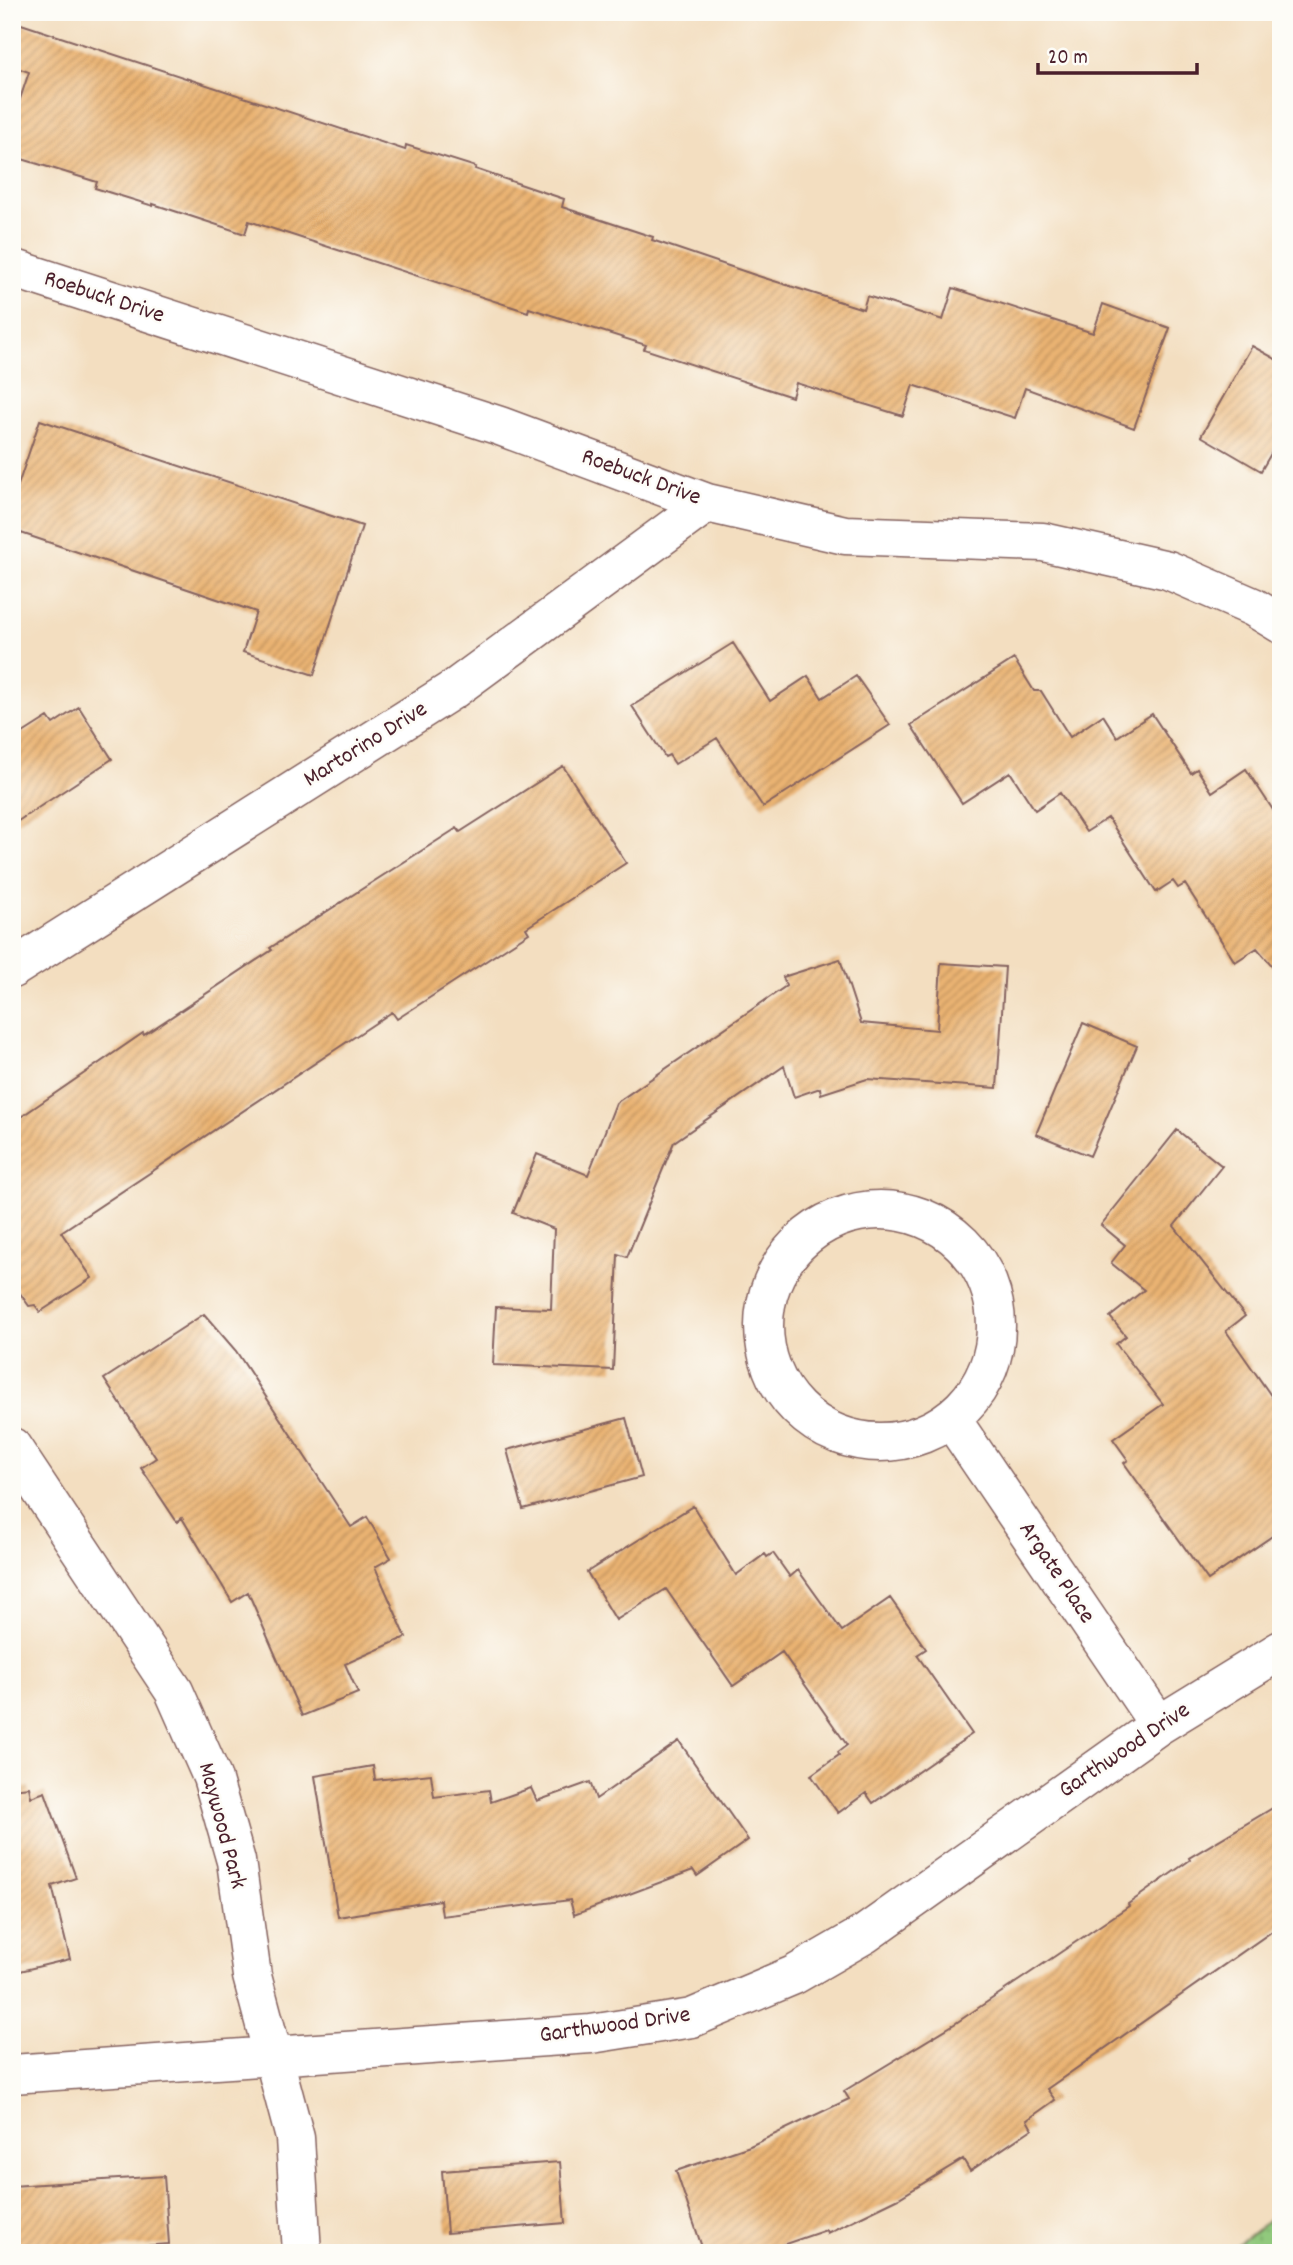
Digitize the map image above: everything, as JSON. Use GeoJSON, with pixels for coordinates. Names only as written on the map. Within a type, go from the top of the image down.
{"type":"FeatureCollection","features":[{"type":"Feature","properties":{"kind":"street","name":"Roebuck Drive"},"geometry":{"type":"LineString","coordinates":[[12,268],[500,426],[707,503],[845,535],[1043,542],[1168,570],[1253,607],[1281,624]]}},
{"type":"Feature","properties":{"kind":"street","name":"Martorino Drive"},"geometry":{"type":"LineString","coordinates":[[12,969],[454,689],[707,503]]}},
{"type":"Feature","properties":{"kind":"street"},"geometry":{"type":"LineString","coordinates":[[893,1209],[931,1220],[962,1243],[985,1276],[996,1314],[993,1353],[978,1389],[952,1420],[918,1436],[882,1443],[844,1437],[811,1420],[785,1393],[769,1359],[764,1322],[771,1285],[790,1252],[817,1227],[854,1212],[893,1209]]}},
{"type":"Feature","properties":{"kind":"street","name":"Argate Place"},"geometry":{"type":"LineString","coordinates":[[952,1420],[1159,1725]]}},
{"type":"Feature","properties":{"kind":"street","name":"Maywood Park"},"geometry":{"type":"LineString","coordinates":[[12,1447],[174,1691],[212,1777],[236,1860],[252,1976],[295,2138],[302,2253]]}},
{"type":"Feature","properties":{"kind":"street","name":"Garthwood Drive"},"geometry":{"type":"LineString","coordinates":[[12,2074],[592,2034],[692,2018],[794,1975],[865,1934],[1159,1725],[1281,1650]]}},
{"type":"Feature","properties":{"kind":"green space"},"geometry":{"type":"Polygon","coordinates":[[[1281,2210],[1281,2253],[1227,2253],[1281,2210]]]}},
{"type":"Feature","properties":{"kind":"building"},"geometry":{"type":"Polygon","coordinates":[[[12,21],[405,150],[406,145],[476,167],[475,169],[564,199],[562,207],[755,275],[863,309],[867,296],[943,320],[953,288],[1093,333],[1103,304],[1170,328],[1134,428],[1025,388],[1015,418],[913,385],[903,416],[796,383],[792,397],[644,349],[646,345],[529,308],[528,312],[249,221],[245,234],[95,188],[97,182],[12,156],[12,123],[29,72],[12,66],[12,21]]]}},
{"type":"Feature","properties":{"kind":"building"},"geometry":{"type":"Polygon","coordinates":[[[1252,346],[1281,362],[1281,436],[1261,471],[1201,436],[1252,346]]]}},
{"type":"Feature","properties":{"kind":"building"},"geometry":{"type":"Polygon","coordinates":[[[40,420],[362,526],[314,675],[243,652],[256,612],[12,530],[12,503],[40,420]]]}},
{"type":"Feature","properties":{"kind":"building"},"geometry":{"type":"Polygon","coordinates":[[[733,643],[770,701],[808,676],[822,698],[856,676],[890,725],[763,807],[717,738],[675,764],[669,755],[665,757],[632,706],[733,643]]]}},
{"type":"Feature","properties":{"kind":"building"},"geometry":{"type":"Polygon","coordinates":[[[1014,659],[1034,691],[1041,691],[1070,737],[1103,715],[1117,737],[1152,714],[1191,773],[1197,769],[1212,792],[1246,769],[1281,822],[1281,976],[1257,948],[1235,962],[1185,884],[1178,888],[1173,881],[1156,892],[1108,818],[1086,832],[1060,793],[1035,810],[1010,772],[962,803],[911,725],[1014,659]]]}},
{"type":"Feature","properties":{"kind":"building"},"geometry":{"type":"Polygon","coordinates":[[[79,707],[112,759],[12,825],[12,740],[48,717],[53,724],[79,707]]]}},
{"type":"Feature","properties":{"kind":"building"},"geometry":{"type":"Polygon","coordinates":[[[563,766],[626,863],[526,928],[529,933],[397,1019],[392,1012],[61,1232],[92,1278],[40,1312],[35,1305],[29,1306],[12,1282],[12,1123],[143,1033],[144,1035],[272,950],[270,948],[457,828],[460,832],[563,766]]]}},
{"type":"Feature","properties":{"kind":"building"},"geometry":{"type":"Polygon","coordinates":[[[840,959],[861,1023],[937,1030],[941,963],[1005,967],[997,1088],[867,1079],[821,1094],[820,1088],[794,1097],[784,1066],[674,1142],[627,1257],[618,1254],[613,1370],[493,1365],[496,1307],[551,1309],[554,1229],[513,1213],[537,1154],[588,1175],[616,1103],[786,986],[783,977],[840,959]]]}},
{"type":"Feature","properties":{"kind":"building"},"geometry":{"type":"Polygon","coordinates":[[[1083,1023],[1137,1046],[1090,1156],[1036,1134],[1083,1023]]]}},
{"type":"Feature","properties":{"kind":"building"},"geometry":{"type":"Polygon","coordinates":[[[1177,1130],[1222,1166],[1174,1226],[1245,1316],[1226,1331],[1281,1410],[1281,1530],[1208,1580],[1124,1463],[1128,1460],[1113,1439],[1163,1404],[1116,1344],[1126,1336],[1110,1317],[1144,1290],[1111,1263],[1125,1245],[1101,1225],[1177,1130]]]}},
{"type":"Feature","properties":{"kind":"building"},"geometry":{"type":"Polygon","coordinates":[[[204,1314],[236,1351],[351,1527],[367,1517],[391,1558],[375,1567],[406,1637],[345,1664],[358,1693],[302,1716],[248,1592],[232,1602],[182,1518],[177,1522],[141,1468],[156,1458],[104,1379],[204,1314]]]}},
{"type":"Feature","properties":{"kind":"building"},"geometry":{"type":"Polygon","coordinates":[[[626,1418],[642,1477],[523,1509],[507,1450],[626,1418]]]}},
{"type":"Feature","properties":{"kind":"building"},"geometry":{"type":"Polygon","coordinates":[[[693,1506],[736,1575],[765,1554],[767,1557],[773,1553],[790,1577],[798,1570],[842,1631],[890,1598],[926,1649],[917,1655],[972,1734],[873,1803],[866,1793],[838,1813],[811,1775],[839,1755],[838,1752],[847,1745],[782,1652],[733,1686],[666,1589],[616,1620],[587,1572],[693,1506]]]}},
{"type":"Feature","properties":{"kind":"building"},"geometry":{"type":"Polygon","coordinates":[[[679,1741],[748,1840],[697,1876],[693,1870],[574,1915],[570,1900],[442,1916],[440,1900],[338,1917],[315,1776],[373,1766],[375,1780],[431,1774],[434,1797],[489,1790],[491,1802],[531,1788],[537,1801],[590,1782],[596,1799],[679,1741]]]}},
{"type":"Feature","properties":{"kind":"building"},"geometry":{"type":"Polygon","coordinates":[[[29,1787],[31,1797],[45,1792],[76,1878],[52,1886],[70,1959],[12,1973],[12,1789],[29,1787]]]}},
{"type":"Feature","properties":{"kind":"building"},"geometry":{"type":"Polygon","coordinates":[[[1281,1803],[1281,1925],[1047,2089],[1055,2100],[1027,2120],[1032,2129],[970,2171],[963,2159],[899,2198],[827,2233],[826,2230],[759,2253],[704,2253],[676,2171],[750,2146],[849,2099],[844,2091],[956,2023],[1129,1906],[1128,1904],[1190,1860],[1189,1858],[1281,1803]]]}},
{"type":"Feature","properties":{"kind":"building"},"geometry":{"type":"Polygon","coordinates":[[[560,2162],[565,2223],[447,2233],[442,2171],[560,2162]]]}},
{"type":"Feature","properties":{"kind":"building"},"geometry":{"type":"Polygon","coordinates":[[[164,2176],[169,2244],[53,2253],[12,2253],[12,2186],[164,2176]]]}}]}
